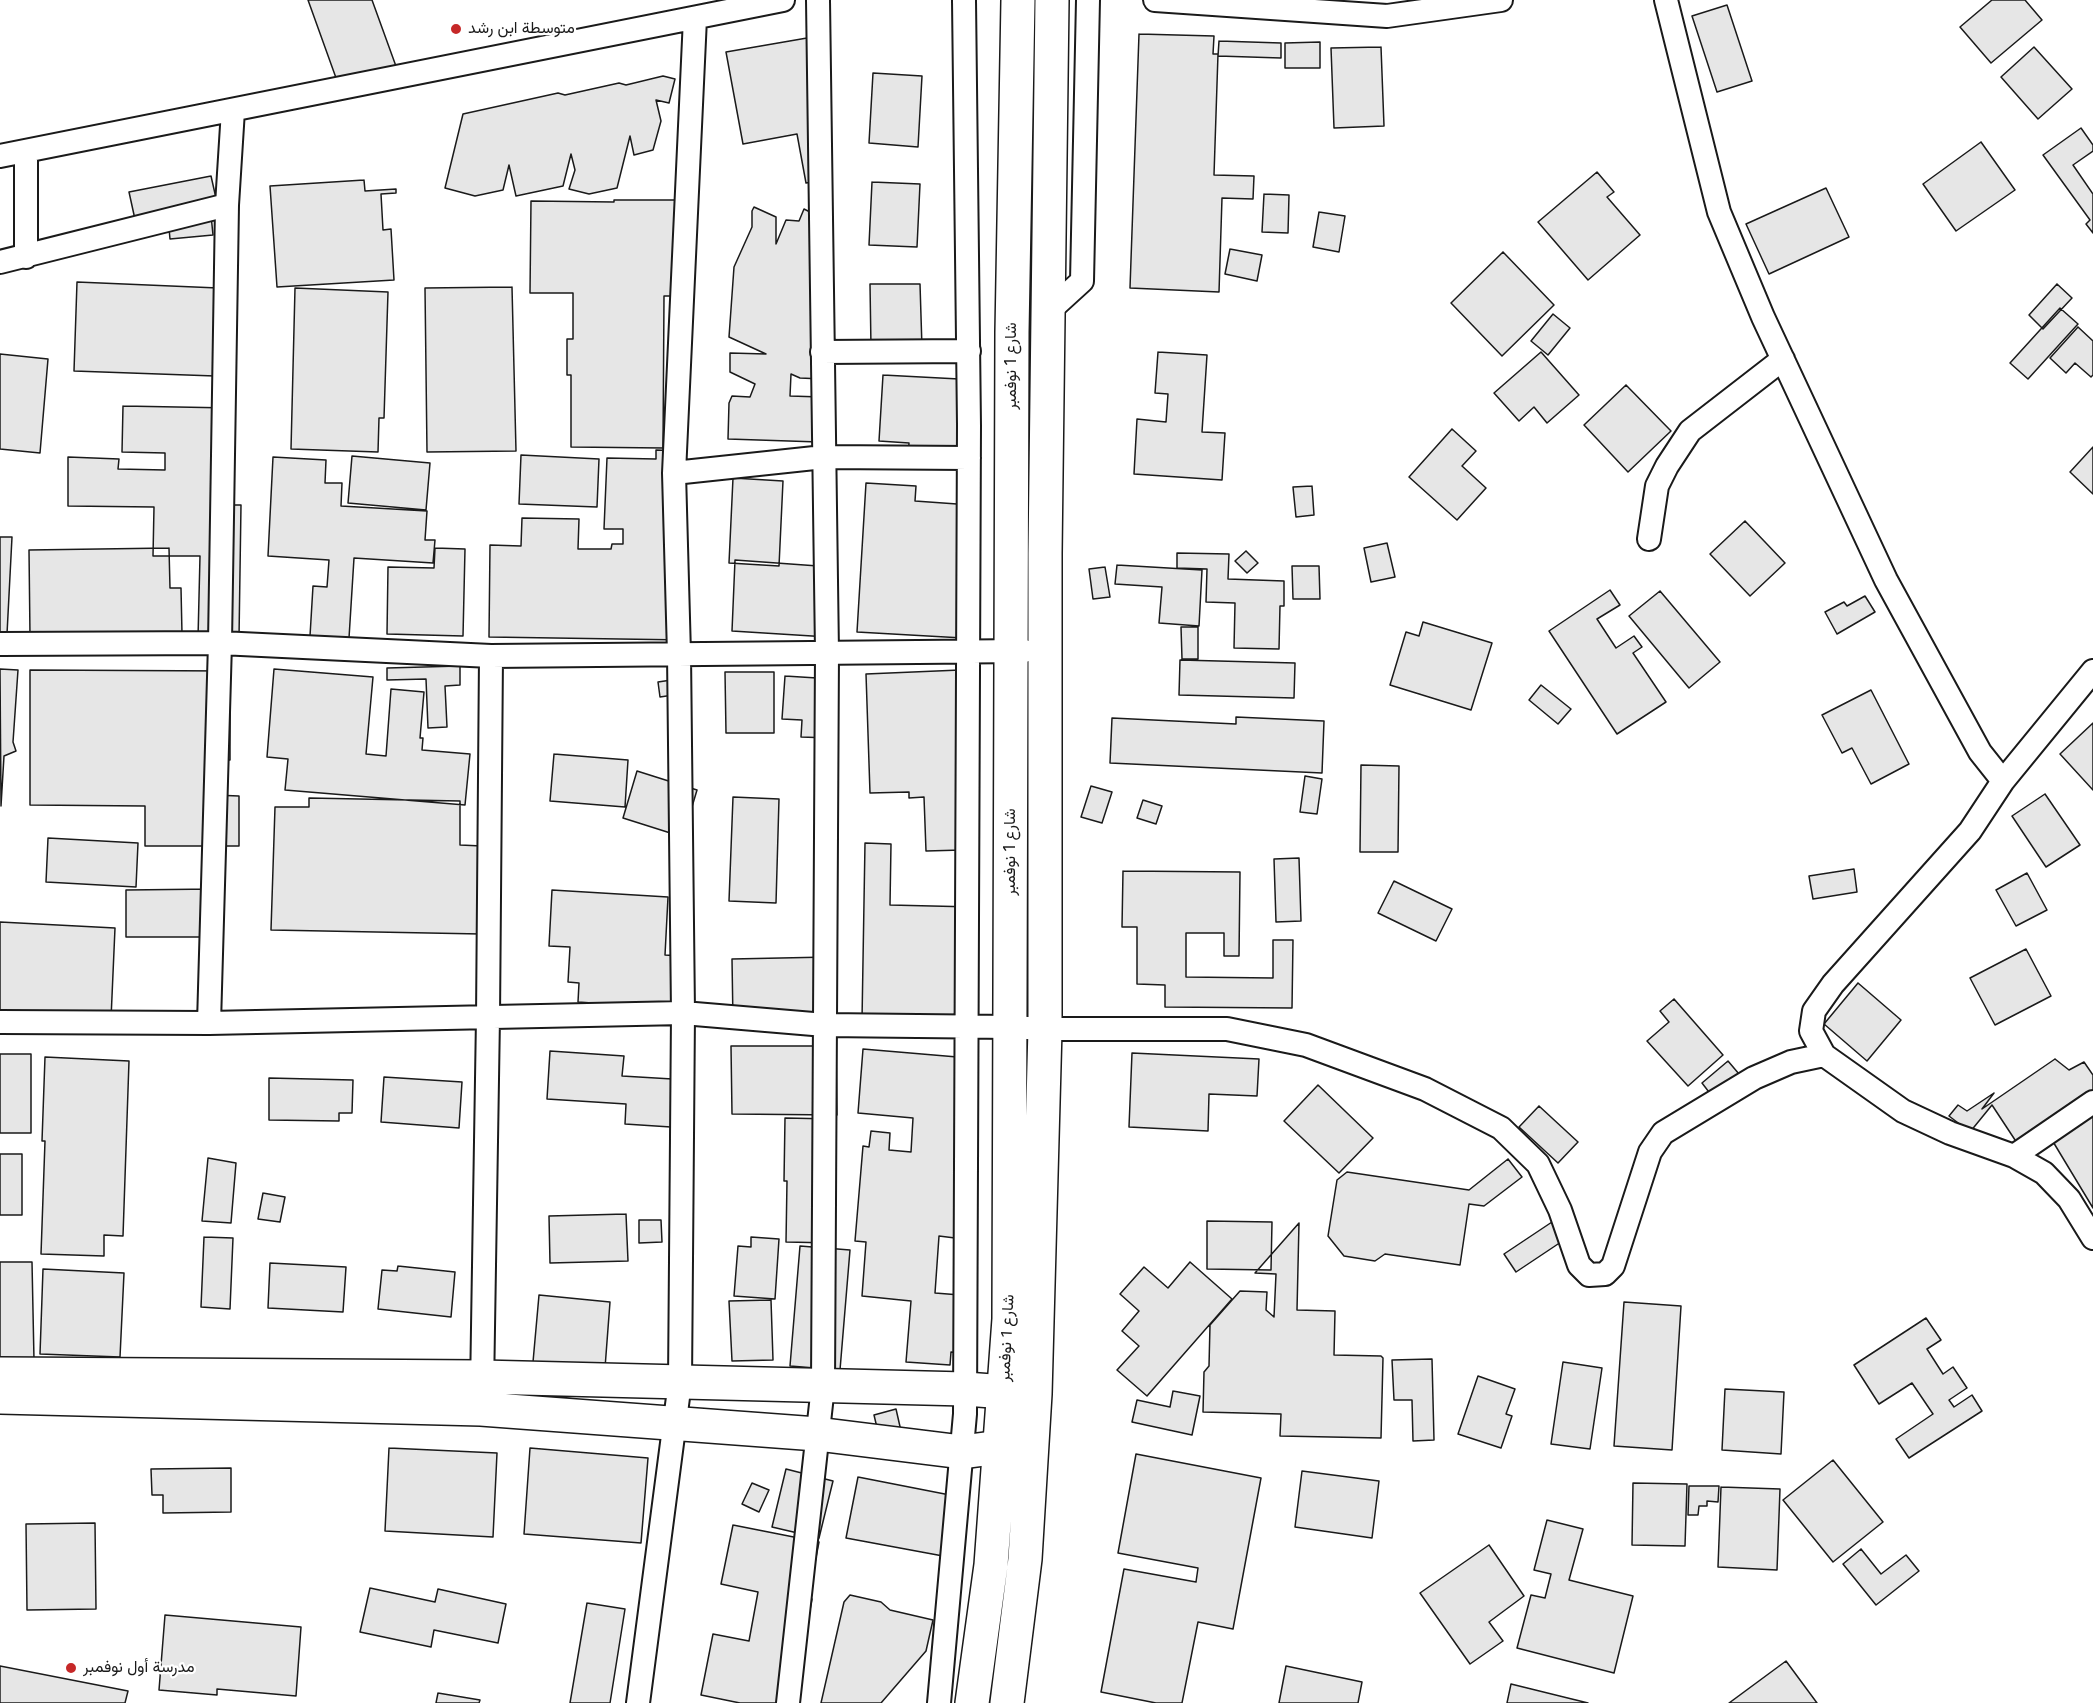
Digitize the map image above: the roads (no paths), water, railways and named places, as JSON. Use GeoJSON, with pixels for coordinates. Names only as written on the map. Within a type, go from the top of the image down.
{"type":"FeatureCollection","features":[{"type":"Feature","properties":{"kind":"main road","name":"شارع 1 نوفمبر"},"geometry":{"type":"LineString","coordinates":[[1018,0],[1012,332],[1009,1319],[1019,1394]]}},
{"type":"Feature","properties":{"kind":"main road","name":"شارع 1 نوفمبر"},"geometry":{"type":"LineString","coordinates":[[1007,1703],[1025,1559],[1016,1447],[1045,1029],[1045,652],[1052,0]]}},
{"type":"Feature","properties":{"kind":"main road"},"geometry":{"type":"LineString","coordinates":[[0,1374],[482,1393],[673,1423],[817,1434],[962,1452],[1016,1447]]}},
{"type":"Feature","properties":{"kind":"main road"},"geometry":{"type":"LineString","coordinates":[[0,1397],[482,1393],[680,1382],[965,1389],[1019,1394]]}},
{"type":"Feature","properties":{"kind":"main road","name":"شارع 1 نوفمبر"},"geometry":{"type":"LineString","coordinates":[[972,1703],[991,1565],[1016,1447]]}},
{"type":"Feature","properties":{"kind":"street"},"geometry":{"type":"LineString","coordinates":[[0,156],[783,0]]}},
{"type":"Feature","properties":{"kind":"street"},"geometry":{"type":"LineString","coordinates":[[780,1703],[789,1703],[823,1386],[827,652],[818,0]]}},
{"type":"Feature","properties":{"kind":"street"},"geometry":{"type":"LineString","coordinates":[[939,1703],[962,1452],[965,1389],[969,351],[964,0]]}},
{"type":"Feature","properties":{"kind":"street"},"geometry":{"type":"LineString","coordinates":[[1048,312],[1082,281],[1088,0]]}},
{"type":"Feature","properties":{"kind":"street"},"geometry":{"type":"LineString","coordinates":[[1155,0],[1388,16],[1501,0]]}},
{"type":"Feature","properties":{"kind":"street"},"geometry":{"type":"LineString","coordinates":[[1666,0],[1719,212],[1783,359],[1886,580],[1980,752],[2003,781]]}},
{"type":"Feature","properties":{"kind":"street"},"geometry":{"type":"LineString","coordinates":[[638,1703],[680,1382],[682,1013],[679,654],[674,473],[695,18]]}},
{"type":"Feature","properties":{"kind":"street"},"geometry":{"type":"LineString","coordinates":[[208,1023],[220,643],[227,206],[233,110]]}},
{"type":"Feature","properties":{"kind":"street"},"geometry":{"type":"LineString","coordinates":[[26,151],[26,257]]}},
{"type":"Feature","properties":{"kind":"street"},"geometry":{"type":"LineString","coordinates":[[0,262],[227,206]]}},
{"type":"Feature","properties":{"kind":"street"},"geometry":{"type":"LineString","coordinates":[[822,352],[969,351]]}},
{"type":"Feature","properties":{"kind":"street"},"geometry":{"type":"LineString","coordinates":[[1649,539],[1657,486],[1690,431],[1783,359]]}},
{"type":"Feature","properties":{"kind":"street"},"geometry":{"type":"LineString","coordinates":[[674,473],[824,457],[969,458]]}},
{"type":"Feature","properties":{"kind":"street"},"geometry":{"type":"LineString","coordinates":[[0,644],[220,643],[491,656],[968,650],[1045,652]]}},
{"type":"Feature","properties":{"kind":"street"},"geometry":{"type":"LineString","coordinates":[[482,1393],[491,656]]}},
{"type":"Feature","properties":{"kind":"street"},"geometry":{"type":"LineString","coordinates":[[2093,671],[2003,781],[1970,831],[1833,984],[1814,1011],[1811,1031],[1824,1055],[1903,1111],[1950,1133],[2014,1156],[2044,1173],[2069,1199],[2093,1238]]}},
{"type":"Feature","properties":{"kind":"street"},"geometry":{"type":"LineString","coordinates":[[0,1022],[208,1023],[682,1013],[825,1025],[1045,1029],[1227,1029],[1306,1045],[1425,1089],[1501,1128],[1538,1164],[1560,1209],[1579,1265],[1589,1275],[1605,1274],[1613,1266],[1650,1152],[1663,1133],[1754,1078],[1791,1062],[1824,1055]]}},
{"type":"Feature","properties":{"kind":"street"},"geometry":{"type":"LineString","coordinates":[[2014,1156],[2093,1102]]}},
{"type":"Feature","properties":{"kind":"place","name":"متوسطة ابن رشد"},"geometry":{"type":"Point","coordinates":[456,29]}},
{"type":"Feature","properties":{"kind":"place","name":"مدرسة أول نوفمبر"},"geometry":{"type":"Point","coordinates":[71,1668]}}]}
